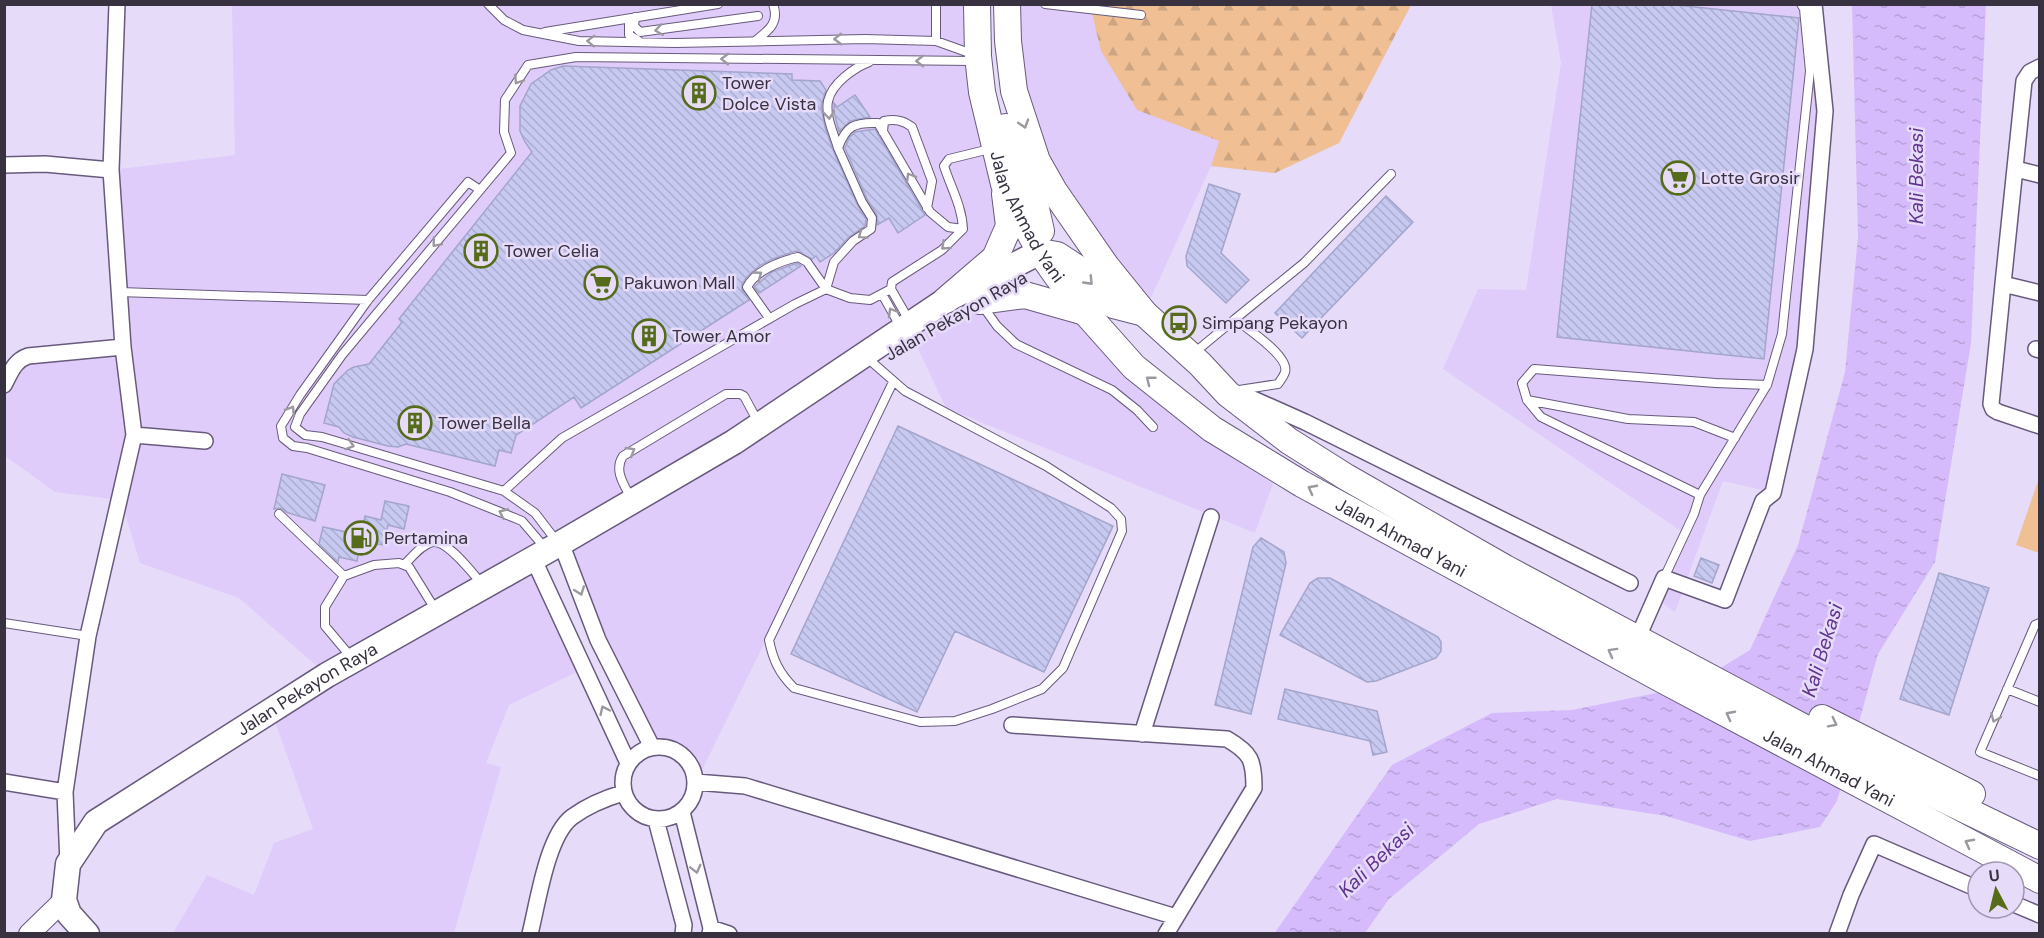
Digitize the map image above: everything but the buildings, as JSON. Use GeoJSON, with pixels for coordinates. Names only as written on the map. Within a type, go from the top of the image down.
{"type":"FeatureCollection","features":[{"type":"Feature","properties":{"kind":"highway","name":"Jalan Ahmad Yani"},"geometry":{"type":"LineString","coordinates":[[977,4],[978,58],[982,92],[1004,184],[1040,252],[1085,312],[1134,368],[1212,429],[1302,484],[1675,662]]}},
{"type":"Feature","properties":{"kind":"highway","name":"Jalan Ahmad Yani"},"geometry":{"type":"LineString","coordinates":[[1006,4],[1014,91],[1037,161],[1071,218],[1144,313],[1196,360],[1228,394],[1289,441],[1346,477],[1675,662],[1882,782],[2040,880]]}},
{"type":"Feature","properties":{"kind":"highway"},"geometry":{"type":"LineString","coordinates":[[1006,4],[999,96],[1007,134],[1041,227],[1040,252],[1057,255],[1077,268],[1113,305],[1144,313]]}},
{"type":"Feature","properties":{"kind":"highway"},"geometry":{"type":"LineString","coordinates":[[946,300],[995,258],[1009,226],[1004,184]]}},
{"type":"Feature","properties":{"kind":"highway"},"geometry":{"type":"LineString","coordinates":[[979,301],[1025,295],[1085,312]]}},
{"type":"Feature","properties":{"kind":"highway"},"geometry":{"type":"LineString","coordinates":[[1196,360],[1234,391],[1356,476],[1535,574],[1642,627],[1675,662],[2040,828]]}},
{"type":"Feature","properties":{"kind":"highway","name":"Jalan Ahmad Yani"},"geometry":{"type":"LineString","coordinates":[[1882,782],[2040,846]]}},
{"type":"Feature","properties":{"kind":"main road","name":"Jalan Pekayon Raya"},"geometry":{"type":"LineString","coordinates":[[634,500],[760,425],[946,300],[1040,252]]}},
{"type":"Feature","properties":{"kind":"main road","name":"Jalan Pekayon Raya"},"geometry":{"type":"LineString","coordinates":[[64,900],[68,864],[96,822],[353,660],[979,301],[1038,270],[1040,252]]}},
{"type":"Feature","properties":{"kind":"main road"},"geometry":{"type":"LineString","coordinates":[[64,900],[79,930]]}},
{"type":"Feature","properties":{"kind":"street"},"geometry":{"type":"LineString","coordinates":[[68,864],[65,792],[88,636],[134,435],[123,348],[111,170],[117,4]]}},
{"type":"Feature","properties":{"kind":"street"},"geometry":{"type":"LineString","coordinates":[[1642,627],[1664,579],[1725,600],[1763,501],[1773,493],[1804,349],[1825,111],[1814,4]]}},
{"type":"Feature","properties":{"kind":"street"},"geometry":{"type":"LineString","coordinates":[[2040,67],[2030,72],[2024,81],[1990,404],[1998,412],[2040,426]]}},
{"type":"Feature","properties":{"kind":"street"},"geometry":{"type":"LineString","coordinates":[[4,165],[45,164],[111,170]]}},
{"type":"Feature","properties":{"kind":"street"},"geometry":{"type":"LineString","coordinates":[[2016,169],[2040,175]]}},
{"type":"Feature","properties":{"kind":"street"},"geometry":{"type":"LineString","coordinates":[[2003,284],[2040,293]]}},
{"type":"Feature","properties":{"kind":"street"},"geometry":{"type":"LineString","coordinates":[[4,385],[15,364],[28,356],[123,348]]}},
{"type":"Feature","properties":{"kind":"street"},"geometry":{"type":"LineString","coordinates":[[1234,391],[1305,422],[1630,584]]}},
{"type":"Feature","properties":{"kind":"street"},"geometry":{"type":"LineString","coordinates":[[134,435],[205,441]]}},
{"type":"Feature","properties":{"kind":"street"},"geometry":{"type":"LineString","coordinates":[[1142,734],[1211,517]]}},
{"type":"Feature","properties":{"kind":"street"},"geometry":{"type":"LineString","coordinates":[[550,549],[652,747]]}},
{"type":"Feature","properties":{"kind":"street"},"geometry":{"type":"LineString","coordinates":[[550,549],[628,763]]}},
{"type":"Feature","properties":{"kind":"street"},"geometry":{"type":"LineString","coordinates":[[1012,725],[1227,739],[1242,748],[1254,765],[1254,788],[1166,933]]}},
{"type":"Feature","properties":{"kind":"street"},"geometry":{"type":"LineString","coordinates":[[652,747],[668,747],[682,755],[692,767],[696,782],[695,794],[690,804],[682,812],[670,818],[656,820],[642,816],[630,806],[623,793],[623,777],[628,763],[639,753],[652,747]]}},
{"type":"Feature","properties":{"kind":"street"},"geometry":{"type":"LineString","coordinates":[[4,782],[65,792]]}},
{"type":"Feature","properties":{"kind":"street"},"geometry":{"type":"LineString","coordinates":[[696,782],[745,786],[1176,918]]}},
{"type":"Feature","properties":{"kind":"street"},"geometry":{"type":"LineString","coordinates":[[530,933],[551,846],[571,817],[605,799],[623,793]]}},
{"type":"Feature","properties":{"kind":"street"},"geometry":{"type":"LineString","coordinates":[[682,812],[711,931],[729,933]]}},
{"type":"Feature","properties":{"kind":"street"},"geometry":{"type":"LineString","coordinates":[[656,820],[684,925],[683,933]]}},
{"type":"Feature","properties":{"kind":"street"},"geometry":{"type":"LineString","coordinates":[[1837,933],[1874,844],[1966,883]]}},
{"type":"Feature","properties":{"kind":"street"},"geometry":{"type":"LineString","coordinates":[[29,933],[64,900]]}},
{"type":"Feature","properties":{"kind":"street"},"geometry":{"type":"LineString","coordinates":[[2026,909],[2040,915]]}},
{"type":"Feature","properties":{"kind":"lane"},"geometry":{"type":"LineString","coordinates":[[488,4],[504,20],[522,30],[579,40],[646,43],[865,39],[936,41],[978,58]]}},
{"type":"Feature","properties":{"kind":"lane"},"geometry":{"type":"LineString","coordinates":[[537,33],[718,4]]}},
{"type":"Feature","properties":{"kind":"lane"},"geometry":{"type":"LineString","coordinates":[[755,41],[773,24],[776,16],[773,4]]}},
{"type":"Feature","properties":{"kind":"lane"},"geometry":{"type":"LineString","coordinates":[[936,4],[936,41]]}},
{"type":"Feature","properties":{"kind":"lane"},"geometry":{"type":"LineString","coordinates":[[1664,579],[1694,514],[1700,495],[1767,385],[1782,334],[1810,71],[1804,9],[1801,4]]}},
{"type":"Feature","properties":{"kind":"lane"},"geometry":{"type":"LineString","coordinates":[[1043,5],[1141,15]]}},
{"type":"Feature","properties":{"kind":"lane"},"geometry":{"type":"LineString","coordinates":[[635,18],[634,26],[640,32],[758,16]]}},
{"type":"Feature","properties":{"kind":"lane"},"geometry":{"type":"LineString","coordinates":[[635,18],[629,24],[629,35],[646,43]]}},
{"type":"Feature","properties":{"kind":"lane"},"geometry":{"type":"LineString","coordinates":[[550,549],[535,513],[504,491],[322,437],[305,435],[295,427],[300,414],[342,355],[511,153],[504,132],[505,100],[528,65],[576,57],[873,60],[978,58]]}},
{"type":"Feature","properties":{"kind":"lane"},"geometry":{"type":"LineString","coordinates":[[504,491],[562,438],[769,318],[826,289],[834,262],[853,241],[871,229],[872,218],[862,202],[838,148],[829,120],[828,101],[834,88],[852,70],[873,60]]}},
{"type":"Feature","properties":{"kind":"lane"},"geometry":{"type":"LineString","coordinates":[[883,132],[884,121],[892,119],[904,121],[912,126],[933,181],[927,208]]}},
{"type":"Feature","properties":{"kind":"lane"},"geometry":{"type":"LineString","coordinates":[[838,148],[843,135],[851,126],[878,123],[927,208],[948,227],[963,229]]}},
{"type":"Feature","properties":{"kind":"lane"},"geometry":{"type":"LineString","coordinates":[[907,327],[891,289],[892,282],[942,250],[963,229],[963,212],[944,166],[949,159],[995,148]]}},
{"type":"Feature","properties":{"kind":"lane"},"geometry":{"type":"LineString","coordinates":[[1196,360],[1234,319],[1304,263],[1391,174]]}},
{"type":"Feature","properties":{"kind":"lane"},"geometry":{"type":"LineString","coordinates":[[480,190],[468,182],[368,300],[300,395],[281,426],[283,438],[293,446],[307,448],[450,492],[522,521],[550,549]]}},
{"type":"Feature","properties":{"kind":"lane"},"geometry":{"type":"LineString","coordinates":[[769,318],[747,287],[751,279],[771,267],[798,257],[807,262],[826,289],[850,298],[870,300],[891,289]]}},
{"type":"Feature","properties":{"kind":"lane"},"geometry":{"type":"LineString","coordinates":[[119,292],[368,300]]}},
{"type":"Feature","properties":{"kind":"lane"},"geometry":{"type":"LineString","coordinates":[[882,294],[907,327]]}},
{"type":"Feature","properties":{"kind":"lane"},"geometry":{"type":"LineString","coordinates":[[979,301],[998,326],[1016,344],[1112,390],[1137,410],[1153,427]]}},
{"type":"Feature","properties":{"kind":"lane"},"geometry":{"type":"LineString","coordinates":[[1234,319],[1277,353],[1285,364],[1286,372],[1278,384],[1234,391]]}},
{"type":"Feature","properties":{"kind":"lane"},"geometry":{"type":"LineString","coordinates":[[873,363],[905,391],[1046,466],[1111,508],[1121,519],[1122,531],[1063,668],[1042,689],[993,709],[955,721],[920,722],[794,688],[781,674],[772,658],[769,640],[893,382]]}},
{"type":"Feature","properties":{"kind":"lane"},"geometry":{"type":"LineString","coordinates":[[1700,495],[1541,417],[1527,400],[1522,383],[1534,369],[1767,385]]}},
{"type":"Feature","properties":{"kind":"lane"},"geometry":{"type":"LineString","coordinates":[[634,500],[619,471],[619,462],[623,456],[726,394],[744,396],[760,425]]}},
{"type":"Feature","properties":{"kind":"lane"},"geometry":{"type":"LineString","coordinates":[[1527,400],[1629,419],[1694,422],[1735,438]]}},
{"type":"Feature","properties":{"kind":"lane"},"geometry":{"type":"LineString","coordinates":[[279,514],[344,576]]}},
{"type":"Feature","properties":{"kind":"lane"},"geometry":{"type":"LineString","coordinates":[[404,565],[424,546],[433,542],[441,543],[451,550],[485,586]]}},
{"type":"Feature","properties":{"kind":"lane"},"geometry":{"type":"LineString","coordinates":[[353,660],[325,626],[325,607],[344,576],[374,565],[392,563],[404,565],[409,567],[438,613]]}},
{"type":"Feature","properties":{"kind":"lane"},"geometry":{"type":"LineString","coordinates":[[4,623],[88,636]]}},
{"type":"Feature","properties":{"kind":"lane"},"geometry":{"type":"LineString","coordinates":[[2037,624],[1980,752],[2040,776]]}},
{"type":"Feature","properties":{"kind":"lane"},"geometry":{"type":"LineString","coordinates":[[2007,689],[2040,702]]}},
{"type":"Feature","properties":{"kind":"shaded area"},"geometry":{"type":"Polygon","coordinates":[[[232,5],[977,5],[1009,226],[873,363],[893,382],[696,782],[692,767],[682,755],[668,747],[652,747],[562,543],[534,558],[585,668],[509,705],[486,763],[501,767],[454,933],[173,933],[207,875],[254,895],[274,843],[313,829],[271,710],[327,675],[239,598],[140,563],[121,500],[55,492],[5,456],[4,385],[20,359],[123,347],[111,170],[235,155],[232,5]]]}},
{"type":"Feature","properties":{"kind":"shaded area"},"geometry":{"type":"Polygon","coordinates":[[[1007,5],[1411,5],[1339,143],[1275,173],[1211,166],[1144,313],[1045,172],[1007,5]]]}},
{"type":"Feature","properties":{"kind":"shaded area"},"geometry":{"type":"Polygon","coordinates":[[[1551,5],[1810,5],[1821,111],[1799,348],[1771,492],[1723,481],[1675,612],[1655,598],[1684,533],[1443,369],[1478,289],[1526,290],[1561,63],[1551,5]]]}},
{"type":"Feature","properties":{"kind":"shaded area"},"geometry":{"type":"Polygon","coordinates":[[[979,301],[1060,307],[1278,470],[1255,533],[946,408],[913,338],[979,301]]]}},
{"type":"Feature","properties":{"kind":"green space"},"geometry":{"type":"Polygon","coordinates":[[[1090,5],[1411,5],[1339,143],[1275,173],[1211,166],[1219,141],[1137,110],[1101,51],[1090,5]]]}},
{"type":"Feature","properties":{"kind":"green space"},"geometry":{"type":"Polygon","coordinates":[[[2039,478],[2039,553],[2016,545],[2039,478]]]}},
{"type":"Feature","properties":{"kind":"water","name":"Kali Bekasi"},"geometry":{"type":"Polygon","coordinates":[[[1852,5],[1986,5],[1971,343],[1935,562],[1878,654],[1837,801],[1820,827],[1750,841],[1666,816],[1557,799],[1479,824],[1389,899],[1365,933],[1274,934],[1392,765],[1492,713],[1572,710],[1691,686],[1750,650],[1798,545],[1845,372],[1858,237],[1852,5]]]}},
{"type":"Feature","properties":{"kind":"place","name":"Tower Dolce Vista"},"geometry":{"type":"Point","coordinates":[699,93]}},
{"type":"Feature","properties":{"kind":"place","name":"Lotte Grosir"},"geometry":{"type":"Point","coordinates":[1678,178]}},
{"type":"Feature","properties":{"kind":"place","name":"Tower Celia"},"geometry":{"type":"Point","coordinates":[481,251]}},
{"type":"Feature","properties":{"kind":"place","name":"Pakuwon Mall"},"geometry":{"type":"Point","coordinates":[601,283]}},
{"type":"Feature","properties":{"kind":"place","name":"Simpang Pekayon"},"geometry":{"type":"Point","coordinates":[1179,323]}},
{"type":"Feature","properties":{"kind":"place","name":"Tower Amor"},"geometry":{"type":"Point","coordinates":[649,336]}},
{"type":"Feature","properties":{"kind":"place","name":"Tower Bella"},"geometry":{"type":"Point","coordinates":[415,423]}},
{"type":"Feature","properties":{"kind":"place","name":"Pertamina"},"geometry":{"type":"Point","coordinates":[361,538]}}]}
